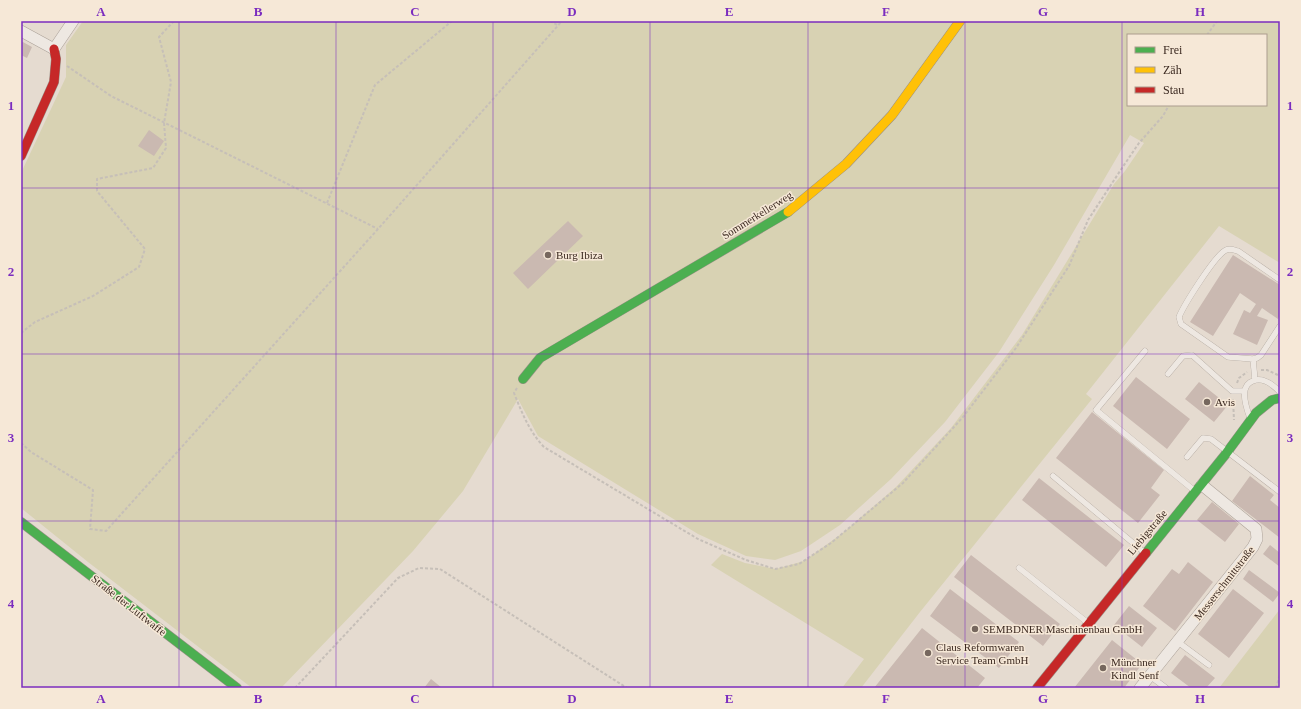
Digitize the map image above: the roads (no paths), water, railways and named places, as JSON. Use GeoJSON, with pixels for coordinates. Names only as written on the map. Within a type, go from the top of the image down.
{"type":"FeatureCollection","features":[{"type":"Feature","properties":{"kind":"street"},"geometry":{"type":"LineString","coordinates":[[21,156],[54,82],[55,54],[73,21]]}},
{"type":"Feature","properties":{"kind":"street","name":"Sommerkellerweg"},"geometry":{"type":"LineString","coordinates":[[523,379],[540,358],[788,212],[835,174],[892,115],[960,21]]}},
{"type":"Feature","properties":{"kind":"street"},"geometry":{"type":"LineString","coordinates":[[21,31],[55,54]]}},
{"type":"Feature","properties":{"kind":"street","name":"Liebigstraße"},"geometry":{"type":"LineString","coordinates":[[1036,688],[1145,553],[1199,489],[1228,452],[1250,420],[1267,402],[1280,398]]}},
{"type":"Feature","properties":{"kind":"street","name":"Messerschmittstraße"},"geometry":{"type":"LineString","coordinates":[[1140,688],[1253,547],[1257,538],[1256,529],[1199,489]]}},
{"type":"Feature","properties":{"kind":"street","name":"Straße der Luftwaffe"},"geometry":{"type":"LineString","coordinates":[[21,522],[237,688]]}},
{"type":"Feature","properties":{"kind":"lane"},"geometry":{"type":"LineString","coordinates":[[1280,280],[1238,251],[1231,249],[1226,250],[1217,257],[1179,317],[1181,324],[1222,354],[1228,357],[1253,360],[1261,355],[1280,326]]}},
{"type":"Feature","properties":{"kind":"lane"},"geometry":{"type":"LineString","coordinates":[[1145,351],[1096,410],[1199,489]]}},
{"type":"Feature","properties":{"kind":"lane"},"geometry":{"type":"LineString","coordinates":[[1168,374],[1183,356],[1192,355],[1234,391],[1244,391]]}},
{"type":"Feature","properties":{"kind":"lane"},"geometry":{"type":"LineString","coordinates":[[1253,360],[1255,380]]}},
{"type":"Feature","properties":{"kind":"lane"},"geometry":{"type":"LineString","coordinates":[[1250,420],[1244,391],[1250,382],[1255,380],[1265,381],[1280,392]]}},
{"type":"Feature","properties":{"kind":"lane"},"geometry":{"type":"LineString","coordinates":[[1187,457],[1203,438],[1211,439],[1280,492]]}},
{"type":"Feature","properties":{"kind":"lane"},"geometry":{"type":"LineString","coordinates":[[1054,476],[1145,553]]}},
{"type":"Feature","properties":{"kind":"lane"},"geometry":{"type":"LineString","coordinates":[[1018,568],[1088,624]]}},
{"type":"Feature","properties":{"kind":"lane"},"geometry":{"type":"LineString","coordinates":[[1178,642],[1210,665]]}},
{"type":"Feature","properties":{"kind":"lane"},"geometry":{"type":"LineString","coordinates":[[1150,676],[1166,688]]}},
{"type":"Feature","properties":{"kind":"place","name":"Burg Ibiza"},"geometry":{"type":"Point","coordinates":[548,255]}},
{"type":"Feature","properties":{"kind":"place","name":"Avis"},"geometry":{"type":"Point","coordinates":[1207,402]}},
{"type":"Feature","properties":{"kind":"place","name":"SEMBDNER Maschinenbau GmbH"},"geometry":{"type":"Point","coordinates":[975,629]}},
{"type":"Feature","properties":{"kind":"place","name":"Claus Reformwaren Service Team GmbH"},"geometry":{"type":"Point","coordinates":[928,653]}},
{"type":"Feature","properties":{"kind":"place","name":"Münchner Kindl Senf"},"geometry":{"type":"Point","coordinates":[1103,668]}}]}
